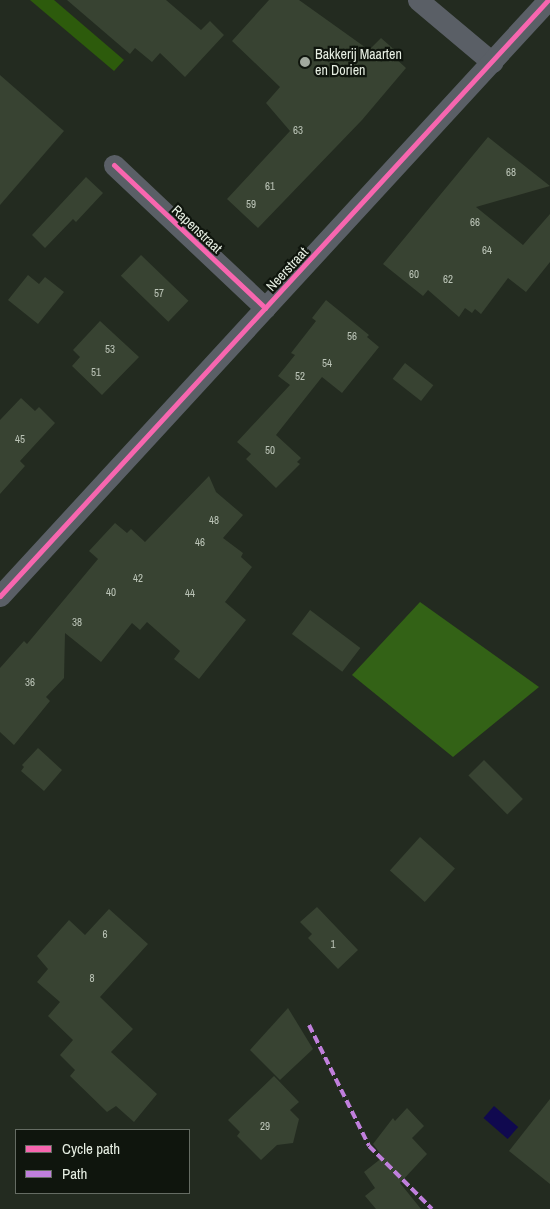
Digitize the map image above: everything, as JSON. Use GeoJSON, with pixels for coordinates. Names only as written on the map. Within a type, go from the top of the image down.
{"type":"FeatureCollection","features":[{"type":"Feature","properties":{"kind":"street"},"geometry":{"type":"LineString","coordinates":[[418,0],[492,62]]}},
{"type":"Feature","properties":{"kind":"street","name":"Neerstraat"},"geometry":{"type":"LineString","coordinates":[[0,596],[548,0]]}},
{"type":"Feature","properties":{"kind":"street","name":"Rapenstraat"},"geometry":{"type":"LineString","coordinates":[[114,165],[265,308]]}},
{"type":"Feature","properties":{"kind":"green space"},"geometry":{"type":"Polygon","coordinates":[[[30,0],[54,0],[124,60],[114,71],[30,0]]]}},
{"type":"Feature","properties":{"kind":"green space"},"geometry":{"type":"Polygon","coordinates":[[[420,602],[539,687],[453,757],[352,675],[420,602]]]}},
{"type":"Feature","properties":{"kind":"shaded area"},"geometry":{"type":"Polygon","coordinates":[[[494,1106],[518,1127],[508,1139],[484,1118],[494,1106]]]}},
{"type":"Feature","properties":{"kind":"building"},"geometry":{"type":"Polygon","coordinates":[[[67,0],[166,0],[201,30],[210,21],[224,35],[185,77],[160,53],[152,62],[135,48],[130,54],[67,0]]]}},
{"type":"Feature","properties":{"kind":"building"},"geometry":{"type":"Polygon","coordinates":[[[269,0],[299,0],[369,50],[381,38],[397,52],[393,56],[406,68],[362,120],[258,228],[227,199],[290,131],[266,103],[280,87],[232,41],[269,0]]]}},
{"type":"Feature","properties":{"kind":"building"},"geometry":{"type":"Polygon","coordinates":[[[0,75],[64,131],[0,205],[0,75]]]}},
{"type":"Feature","properties":{"kind":"building"},"geometry":{"type":"Polygon","coordinates":[[[488,137],[550,186],[476,207],[523,245],[550,214],[550,262],[526,292],[508,278],[481,314],[475,309],[472,313],[465,308],[459,317],[428,290],[423,296],[383,264],[488,137]]]}},
{"type":"Feature","properties":{"kind":"building"},"geometry":{"type":"Polygon","coordinates":[[[86,177],[103,193],[76,222],[73,219],[45,248],[32,235],[86,177]]]}},
{"type":"Feature","properties":{"kind":"building"},"geometry":{"type":"Polygon","coordinates":[[[141,255],[188,301],[168,322],[121,276],[141,255]]]}},
{"type":"Feature","properties":{"kind":"building"},"geometry":{"type":"Polygon","coordinates":[[[28,275],[39,284],[45,277],[64,292],[38,324],[8,300],[28,275]]]}},
{"type":"Feature","properties":{"kind":"building"},"geometry":{"type":"Polygon","coordinates":[[[326,300],[369,335],[367,337],[379,347],[342,393],[322,377],[276,435],[301,458],[297,462],[300,464],[276,488],[246,459],[251,454],[237,442],[290,385],[278,376],[295,355],[291,353],[316,321],[312,318],[326,300]]]}},
{"type":"Feature","properties":{"kind":"building"},"geometry":{"type":"Polygon","coordinates":[[[100,321],[139,357],[102,395],[72,366],[80,357],[73,350],[100,321]]]}},
{"type":"Feature","properties":{"kind":"building"},"geometry":{"type":"Polygon","coordinates":[[[405,363],[433,385],[421,401],[393,379],[405,363]]]}},
{"type":"Feature","properties":{"kind":"building"},"geometry":{"type":"Polygon","coordinates":[[[21,398],[35,411],[39,407],[55,423],[20,461],[25,466],[0,494],[0,420],[21,398]]]}},
{"type":"Feature","properties":{"kind":"building"},"geometry":{"type":"Polygon","coordinates":[[[209,476],[216,492],[243,515],[223,538],[243,553],[241,557],[252,567],[225,602],[246,620],[199,679],[174,659],[180,651],[147,622],[140,630],[132,623],[101,662],[65,633],[64,678],[46,697],[50,701],[14,745],[0,732],[0,668],[24,641],[27,644],[98,559],[89,551],[115,523],[127,533],[131,529],[145,542],[209,476]]]}},
{"type":"Feature","properties":{"kind":"building"},"geometry":{"type":"Polygon","coordinates":[[[310,610],[360,648],[342,672],[292,634],[310,610]]]}},
{"type":"Feature","properties":{"kind":"building"},"geometry":{"type":"Polygon","coordinates":[[[38,748],[62,770],[44,791],[21,771],[24,767],[22,765],[38,748]]]}},
{"type":"Feature","properties":{"kind":"building"},"geometry":{"type":"Polygon","coordinates":[[[484,760],[523,799],[507,814],[468,776],[484,760]]]}},
{"type":"Feature","properties":{"kind":"building"},"geometry":{"type":"Polygon","coordinates":[[[420,837],[455,868],[425,902],[390,870],[420,837]]]}},
{"type":"Feature","properties":{"kind":"building"},"geometry":{"type":"Polygon","coordinates":[[[317,907],[358,950],[338,969],[308,938],[312,934],[300,922],[317,907]]]}},
{"type":"Feature","properties":{"kind":"building"},"geometry":{"type":"Polygon","coordinates":[[[109,909],[148,944],[100,997],[133,1029],[111,1052],[157,1094],[134,1122],[116,1106],[107,1112],[70,1076],[75,1070],[60,1055],[73,1040],[48,1016],[60,1002],[37,982],[48,969],[37,956],[69,920],[85,935],[109,909]]]}},
{"type":"Feature","properties":{"kind":"building"},"geometry":{"type":"Polygon","coordinates":[[[288,1008],[313,1049],[280,1080],[250,1050],[288,1008]]]}},
{"type":"Feature","properties":{"kind":"building"},"geometry":{"type":"Polygon","coordinates":[[[274,1076],[299,1102],[290,1110],[299,1119],[293,1143],[277,1145],[261,1160],[237,1136],[240,1132],[228,1120],[274,1076]]]}},
{"type":"Feature","properties":{"kind":"building"},"geometry":{"type":"Polygon","coordinates":[[[550,1099],[550,1184],[509,1151],[550,1099]]]}},
{"type":"Feature","properties":{"kind":"building"},"geometry":{"type":"Polygon","coordinates":[[[407,1108],[424,1126],[412,1138],[427,1154],[400,1183],[421,1209],[376,1209],[365,1196],[375,1188],[364,1172],[383,1157],[373,1144],[393,1118],[395,1121],[407,1108]]]}},
{"type":"Feature","properties":{"kind":"marked path"},"geometry":{"type":"LineString","coordinates":[[309,1025],[369,1146],[432,1209]]}},
{"type":"Feature","properties":{"kind":"cycle path"},"geometry":{"type":"LineString","coordinates":[[0,596],[548,0]]}},
{"type":"Feature","properties":{"kind":"cycle path"},"geometry":{"type":"LineString","coordinates":[[114,165],[265,308]]}},
{"type":"Feature","properties":{"kind":"place","name":"Bakkerij Maarten en Dorien"},"geometry":{"type":"Point","coordinates":[305,62]}}]}
